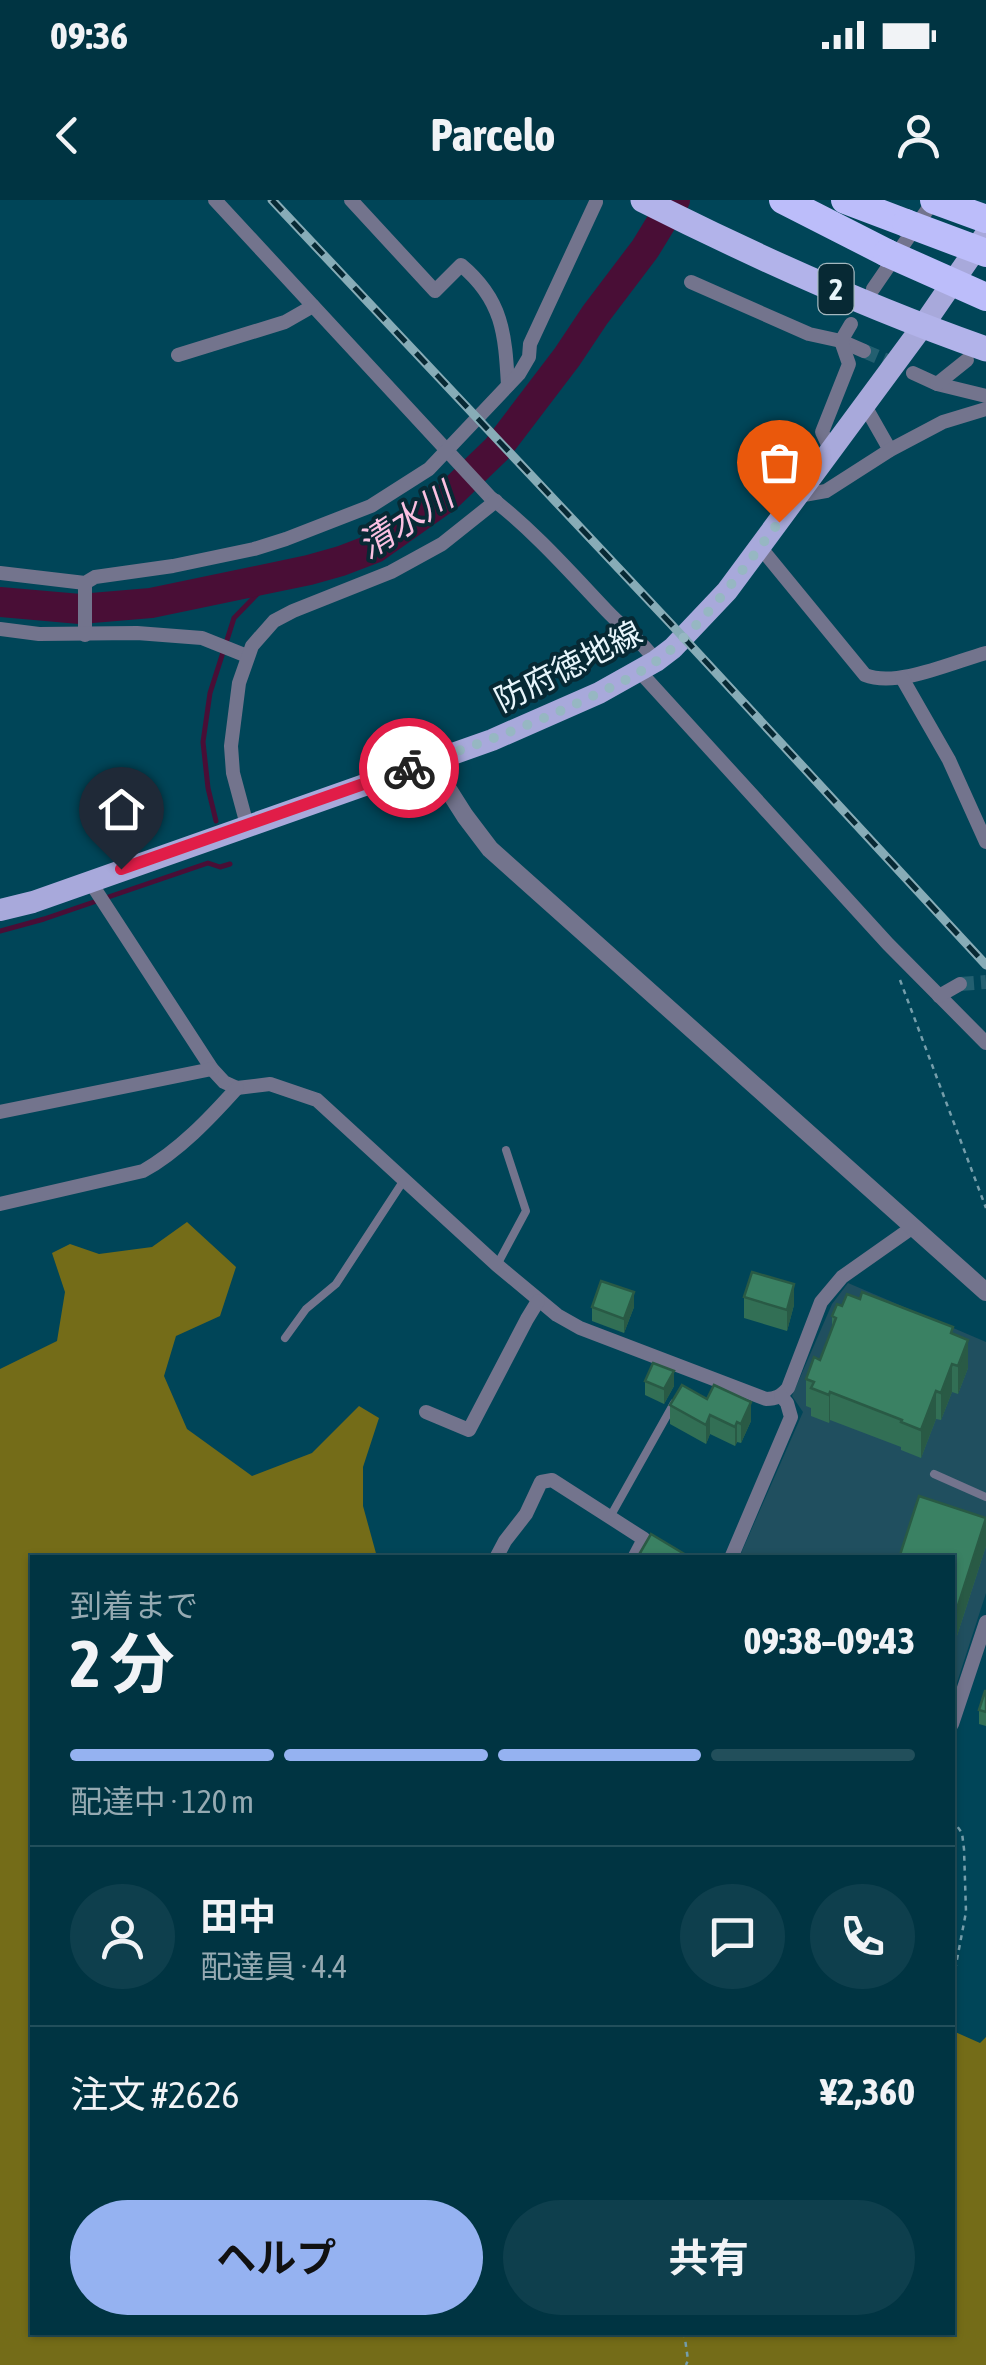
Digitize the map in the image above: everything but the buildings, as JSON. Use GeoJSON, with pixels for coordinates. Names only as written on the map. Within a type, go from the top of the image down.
{"type":"FeatureCollection","features":[{"type":"Feature","properties":{"kind":"highway","name":"2"},"geometry":{"type":"LineString","coordinates":[[643,200],[977,355]]}},
{"type":"Feature","properties":{"kind":"highway"},"geometry":{"type":"LineString","coordinates":[[783,200],[986,297]]}},
{"type":"Feature","properties":{"kind":"highway"},"geometry":{"type":"LineString","coordinates":[[845,200],[986,253]]}},
{"type":"Feature","properties":{"kind":"highway"},"geometry":{"type":"LineString","coordinates":[[934,200],[986,219]]}},
{"type":"Feature","properties":{"kind":"main road","name":"防府徳地線"},"geometry":{"type":"LineString","coordinates":[[0,910],[33,902],[492,740],[551,716],[648,667],[674,648],[727,591],[865,406],[986,234]]}},
{"type":"Feature","properties":{"kind":"street"},"geometry":{"type":"LineString","coordinates":[[215,200],[493,499],[535,535],[616,621],[642,641],[648,667],[888,944],[986,1042]]}},
{"type":"Feature","properties":{"kind":"street"},"geometry":{"type":"LineString","coordinates":[[351,200],[435,291],[460,264],[472,274],[492,300],[503,324],[508,385]]}},
{"type":"Feature","properties":{"kind":"street"},"geometry":{"type":"LineString","coordinates":[[873,289],[934,200]]}},
{"type":"Feature","properties":{"kind":"street"},"geometry":{"type":"LineString","coordinates":[[0,573],[85,583],[94,578],[254,549],[371,506],[451,455],[519,374],[596,202]]}},
{"type":"Feature","properties":{"kind":"street"},"geometry":{"type":"LineString","coordinates":[[690,282],[809,334],[864,351]]}},
{"type":"Feature","properties":{"kind":"street"},"geometry":{"type":"LineString","coordinates":[[178,355],[286,322],[313,306]]}},
{"type":"Feature","properties":{"kind":"street"},"geometry":{"type":"LineString","coordinates":[[831,451],[822,432],[849,364],[841,341],[851,324]]}},
{"type":"Feature","properties":{"kind":"street"},"geometry":{"type":"LineString","coordinates":[[937,384],[977,355]]}},
{"type":"Feature","properties":{"kind":"street"},"geometry":{"type":"LineString","coordinates":[[913,373],[937,384],[986,396]]}},
{"type":"Feature","properties":{"kind":"street"},"geometry":{"type":"LineString","coordinates":[[865,406],[890,450]]}},
{"type":"Feature","properties":{"kind":"street"},"geometry":{"type":"LineString","coordinates":[[798,496],[826,491],[943,422],[986,409]]}},
{"type":"Feature","properties":{"kind":"street"},"geometry":{"type":"LineString","coordinates":[[247,825],[233,773],[232,746],[239,683],[247,656],[260,636],[293,611],[390,572],[442,544],[493,499]]}},
{"type":"Feature","properties":{"kind":"street"},"geometry":{"type":"LineString","coordinates":[[760,547],[865,674],[876,680],[902,678],[986,652]]}},
{"type":"Feature","properties":{"kind":"street"},"geometry":{"type":"LineString","coordinates":[[85,583],[85,635]]}},
{"type":"Feature","properties":{"kind":"street"},"geometry":{"type":"LineString","coordinates":[[0,628],[39,634],[202,638],[247,656]]}},
{"type":"Feature","properties":{"kind":"street"},"geometry":{"type":"LineString","coordinates":[[902,678],[949,760],[986,842]]}},
{"type":"Feature","properties":{"kind":"street"},"geometry":{"type":"LineString","coordinates":[[430,761],[490,849],[986,1292]]}},
{"type":"Feature","properties":{"kind":"street"},"geometry":{"type":"LineString","coordinates":[[89,880],[224,1082],[237,1088],[270,1084],[318,1100],[538,1301],[580,1328],[766,1399],[781,1396],[788,1388],[822,1302],[842,1277],[912,1227]]}},
{"type":"Feature","properties":{"kind":"street"},"geometry":{"type":"LineString","coordinates":[[939,996],[960,984]]}},
{"type":"Feature","properties":{"kind":"street"},"geometry":{"type":"LineString","coordinates":[[0,1112],[212,1069]]}},
{"type":"Feature","properties":{"kind":"street"},"geometry":{"type":"LineString","coordinates":[[0,1204],[143,1171],[160,1162],[237,1088]]}},
{"type":"Feature","properties":{"kind":"street"},"geometry":{"type":"LineString","coordinates":[[426,1412],[469,1430],[538,1301]]}},
{"type":"Feature","properties":{"kind":"street"},"geometry":{"type":"LineString","coordinates":[[732,1555],[791,1417],[781,1396]]}},
{"type":"Feature","properties":{"kind":"street"},"geometry":{"type":"LineString","coordinates":[[498,1555],[542,1482],[552,1480],[644,1539],[636,1555]]}},
{"type":"Feature","properties":{"kind":"street"},"geometry":{"type":"LineString","coordinates":[[955,1715],[986,1622]]}},
{"type":"Feature","properties":{"kind":"lane"},"geometry":{"type":"LineString","coordinates":[[497,1265],[526,1210],[506,1150]]}},
{"type":"Feature","properties":{"kind":"lane"},"geometry":{"type":"LineString","coordinates":[[285,1338],[306,1309],[336,1284],[404,1180]]}},
{"type":"Feature","properties":{"kind":"lane"},"geometry":{"type":"LineString","coordinates":[[610,1517],[691,1371]]}},
{"type":"Feature","properties":{"kind":"lane"},"geometry":{"type":"LineString","coordinates":[[934,1474],[986,1496]]}},
{"type":"Feature","properties":{"kind":"path"},"geometry":{"type":"LineString","coordinates":[[888,944],[986,1208]]}},
{"type":"Feature","properties":{"kind":"path"},"geometry":{"type":"LineString","coordinates":[[955,1824],[964,1848],[966,1912],[955,1970]]}},
{"type":"Feature","properties":{"kind":"path"},"geometry":{"type":"LineString","coordinates":[[684,2335],[686,2365]]}},
{"type":"Feature","properties":{"kind":"shaded area"},"geometry":{"type":"Polygon","coordinates":[[[187,1222],[236,1267],[220,1316],[176,1336],[164,1376],[187,1429],[252,1476],[312,1453],[359,1406],[379,1418],[363,1467],[363,1506],[376,1555],[30,1555],[30,2335],[955,2335],[955,2032],[980,2043],[986,2037],[986,2365],[0,2365],[0,1369],[57,1341],[65,1292],[52,1253],[70,1244],[99,1254],[152,1247],[187,1222]]]}},
{"type":"Feature","properties":{"kind":"shaded area"},"geometry":{"type":"Polygon","coordinates":[[[848,1283],[986,1342],[986,1593],[955,1689],[955,1555],[740,1555],[803,1412],[792,1396],[832,1304],[848,1283]]]}},
{"type":"Feature","properties":{"kind":"waterway","name":"清水川"},"geometry":{"type":"LineString","coordinates":[[0,602],[80,609],[151,603],[309,570],[375,548],[447,497],[497,449],[645,249],[675,200]]}},
{"type":"Feature","properties":{"kind":"waterway"},"geometry":{"type":"LineString","coordinates":[[216,821],[203,742],[210,693],[234,618],[272,579]]}},
{"type":"Feature","properties":{"kind":"waterway"},"geometry":{"type":"LineString","coordinates":[[0,931],[208,863],[220,867],[230,864]]}},
{"type":"Feature","properties":{"kind":"tunnel"},"geometry":{"type":"LineString","coordinates":[[864,351],[899,366]]}},
{"type":"Feature","properties":{"kind":"tunnel"},"geometry":{"type":"LineString","coordinates":[[960,984],[986,982]]}},
{"type":"Feature","properties":{"kind":"railway"},"geometry":{"type":"LineString","coordinates":[[272,200],[986,965]]}},
{"type":"Feature","properties":{"kind":"way so far"},"geometry":{"type":"LineString","coordinates":[[409,768],[551,716],[640,672],[674,648],[700,622],[779,522]]}},
{"type":"Feature","properties":{"kind":"route"},"geometry":{"type":"LineString","coordinates":[[121,869],[409,768]]}}]}
